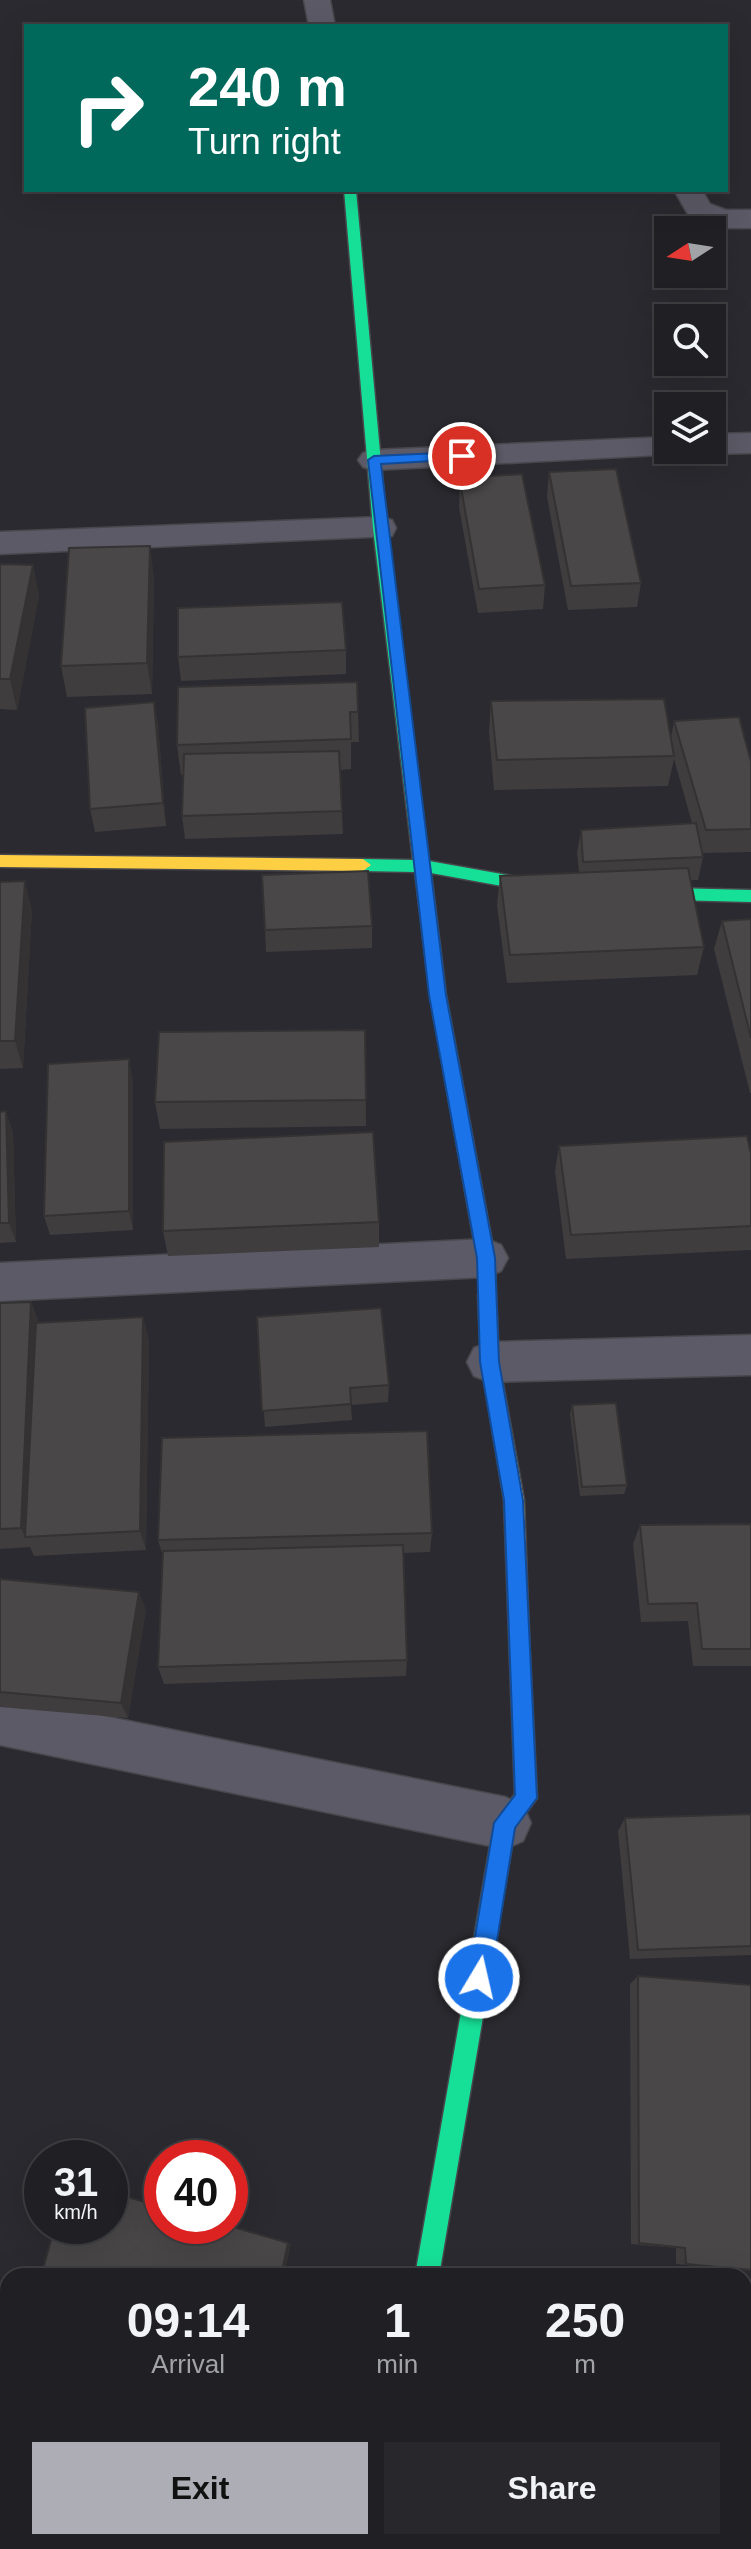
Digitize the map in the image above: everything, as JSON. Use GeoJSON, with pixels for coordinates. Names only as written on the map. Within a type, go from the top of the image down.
{"type":"FeatureCollection","features":[{"type":"Feature","properties":{"kind":"street"},"geometry":{"type":"LineString","coordinates":[[317,0],[322,24]]}},
{"type":"Feature","properties":{"kind":"street"},"geometry":{"type":"LineString","coordinates":[[350,192],[380,528],[438,995],[486,1258],[490,1362],[514,1500],[526,1798],[505,1823],[428,2268]]}},
{"type":"Feature","properties":{"kind":"street"},"geometry":{"type":"LineString","coordinates":[[689,192],[699,210],[723,219],[751,219]]}},
{"type":"Feature","properties":{"kind":"street"},"geometry":{"type":"LineString","coordinates":[[726,444],[751,443]]}},
{"type":"Feature","properties":{"kind":"street"},"geometry":{"type":"LineString","coordinates":[[374,460],[654,448]]}},
{"type":"Feature","properties":{"kind":"street"},"geometry":{"type":"LineString","coordinates":[[0,543],[380,528]]}},
{"type":"Feature","properties":{"kind":"street"},"geometry":{"type":"LineString","coordinates":[[0,861],[423,866],[581,892]]}},
{"type":"Feature","properties":{"kind":"street"},"geometry":{"type":"LineString","coordinates":[[613,893],[751,896]]}},
{"type":"Feature","properties":{"kind":"street"},"geometry":{"type":"LineString","coordinates":[[0,1282],[486,1258]]}},
{"type":"Feature","properties":{"kind":"street"},"geometry":{"type":"LineString","coordinates":[[490,1362],[751,1355]]}},
{"type":"Feature","properties":{"kind":"street"},"geometry":{"type":"LineString","coordinates":[[0,1720],[505,1823]]}},
{"type":"Feature","properties":{"kind":"building"},"geometry":{"type":"Polygon","coordinates":[[[616,469],[641,583],[571,586],[549,472],[616,469]]]}},
{"type":"Feature","properties":{"kind":"building"},"geometry":{"type":"Polygon","coordinates":[[[522,474],[545,585],[479,589],[460,482],[475,482],[474,477],[522,474]]]}},
{"type":"Feature","properties":{"kind":"building"},"geometry":{"type":"Polygon","coordinates":[[[150,546],[147,663],[61,666],[69,548],[150,546]]]}},
{"type":"Feature","properties":{"kind":"building"},"geometry":{"type":"Polygon","coordinates":[[[0,564],[33,565],[10,679],[0,679],[0,564]]]}},
{"type":"Feature","properties":{"kind":"building"},"geometry":{"type":"Polygon","coordinates":[[[342,602],[346,650],[178,657],[178,608],[342,602]]]}},
{"type":"Feature","properties":{"kind":"building"},"geometry":{"type":"Polygon","coordinates":[[[357,682],[358,712],[350,712],[351,739],[177,745],[178,687],[357,682]]]}},
{"type":"Feature","properties":{"kind":"building"},"geometry":{"type":"Polygon","coordinates":[[[664,699],[674,756],[497,760],[491,701],[664,699]]]}},
{"type":"Feature","properties":{"kind":"building"},"geometry":{"type":"Polygon","coordinates":[[[154,702],[163,803],[90,809],[85,708],[154,702]]]}},
{"type":"Feature","properties":{"kind":"building"},"geometry":{"type":"Polygon","coordinates":[[[739,717],[751,762],[751,829],[706,830],[674,721],[739,717]]]}},
{"type":"Feature","properties":{"kind":"building"},"geometry":{"type":"Polygon","coordinates":[[[339,751],[342,811],[182,816],[184,754],[339,751]]]}},
{"type":"Feature","properties":{"kind":"building"},"geometry":{"type":"Polygon","coordinates":[[[696,823],[703,857],[583,862],[581,830],[696,823]]]}},
{"type":"Feature","properties":{"kind":"building"},"geometry":{"type":"Polygon","coordinates":[[[688,868],[704,947],[510,955],[500,876],[688,868]]]}},
{"type":"Feature","properties":{"kind":"building"},"geometry":{"type":"Polygon","coordinates":[[[368,871],[372,926],[265,930],[262,875],[368,871]]]}},
{"type":"Feature","properties":{"kind":"building"},"geometry":{"type":"Polygon","coordinates":[[[25,881],[15,1041],[0,1041],[0,882],[25,881]]]}},
{"type":"Feature","properties":{"kind":"building"},"geometry":{"type":"Polygon","coordinates":[[[751,919],[751,1038],[722,921],[751,919]]]}},
{"type":"Feature","properties":{"kind":"building"},"geometry":{"type":"Polygon","coordinates":[[[365,1030],[366,1100],[155,1102],[159,1032],[365,1030]]]}},
{"type":"Feature","properties":{"kind":"building"},"geometry":{"type":"Polygon","coordinates":[[[129,1059],[129,1211],[44,1216],[48,1064],[129,1059]]]}},
{"type":"Feature","properties":{"kind":"building"},"geometry":{"type":"Polygon","coordinates":[[[6,1111],[9,1223],[0,1223],[0,1112],[6,1111]]]}},
{"type":"Feature","properties":{"kind":"building"},"geometry":{"type":"Polygon","coordinates":[[[373,1132],[379,1222],[163,1231],[164,1142],[373,1132]]]}},
{"type":"Feature","properties":{"kind":"building"},"geometry":{"type":"Polygon","coordinates":[[[747,1136],[751,1154],[751,1226],[571,1235],[559,1146],[747,1136]]]}},
{"type":"Feature","properties":{"kind":"building"},"geometry":{"type":"Polygon","coordinates":[[[31,1302],[21,1528],[0,1529],[0,1303],[31,1302]]]}},
{"type":"Feature","properties":{"kind":"building"},"geometry":{"type":"Polygon","coordinates":[[[381,1308],[389,1385],[350,1388],[351,1404],[262,1411],[257,1317],[381,1308]]]}},
{"type":"Feature","properties":{"kind":"building"},"geometry":{"type":"Polygon","coordinates":[[[143,1317],[140,1531],[25,1537],[36,1323],[143,1317]]]}},
{"type":"Feature","properties":{"kind":"building"},"geometry":{"type":"Polygon","coordinates":[[[616,1403],[627,1485],[582,1487],[572,1405],[616,1403]]]}},
{"type":"Feature","properties":{"kind":"building"},"geometry":{"type":"Polygon","coordinates":[[[427,1431],[432,1533],[158,1540],[162,1438],[427,1431]]]}},
{"type":"Feature","properties":{"kind":"building"},"geometry":{"type":"Polygon","coordinates":[[[751,1524],[751,1649],[702,1649],[697,1603],[648,1604],[640,1525],[751,1524]]]}},
{"type":"Feature","properties":{"kind":"building"},"geometry":{"type":"Polygon","coordinates":[[[403,1545],[407,1660],[158,1667],[163,1551],[403,1545]]]}},
{"type":"Feature","properties":{"kind":"building"},"geometry":{"type":"Polygon","coordinates":[[[0,1579],[139,1592],[121,1703],[0,1692],[0,1579]]]}},
{"type":"Feature","properties":{"kind":"building"},"geometry":{"type":"Polygon","coordinates":[[[751,1814],[751,1946],[638,1950],[625,1818],[751,1814]]]}},
{"type":"Feature","properties":{"kind":"building"},"geometry":{"type":"Polygon","coordinates":[[[638,1976],[751,1985],[751,2268],[686,2264],[685,2248],[639,2243],[638,1976]]]}},
{"type":"Feature","properties":{"kind":"building"},"geometry":{"type":"Polygon","coordinates":[[[128,2197],[144,2202],[144,2244],[248,2244],[248,2231],[288,2243],[283,2268],[43,2268],[50,2244],[128,2244],[128,2197]]]}},
{"type":"Feature","properties":{"kind":"traffic: fast"},"geometry":{"type":"LineString","coordinates":[[350,192],[380,528],[438,995],[486,1258],[487,1295]]}},
{"type":"Feature","properties":{"kind":"traffic: fast"},"geometry":{"type":"LineString","coordinates":[[363,865],[423,866],[557,890]]}},
{"type":"Feature","properties":{"kind":"traffic: fast"},"geometry":{"type":"LineString","coordinates":[[633,893],[751,896]]}},
{"type":"Feature","properties":{"kind":"traffic: fast"},"geometry":{"type":"LineString","coordinates":[[428,2268],[505,1823],[526,1798],[519,1635]]}},
{"type":"Feature","properties":{"kind":"traffic: slow"},"geometry":{"type":"LineString","coordinates":[[0,861],[363,865]]}},
{"type":"Feature","properties":{"kind":"traffic: slow"},"geometry":{"type":"LineString","coordinates":[[487,1295],[490,1362],[514,1500],[519,1635]]}},
{"type":"Feature","properties":{"kind":"route"},"geometry":{"type":"LineString","coordinates":[[462,456],[374,460],[438,995],[486,1258],[490,1362],[514,1500],[526,1798],[505,1823],[479,1978]]}}]}
